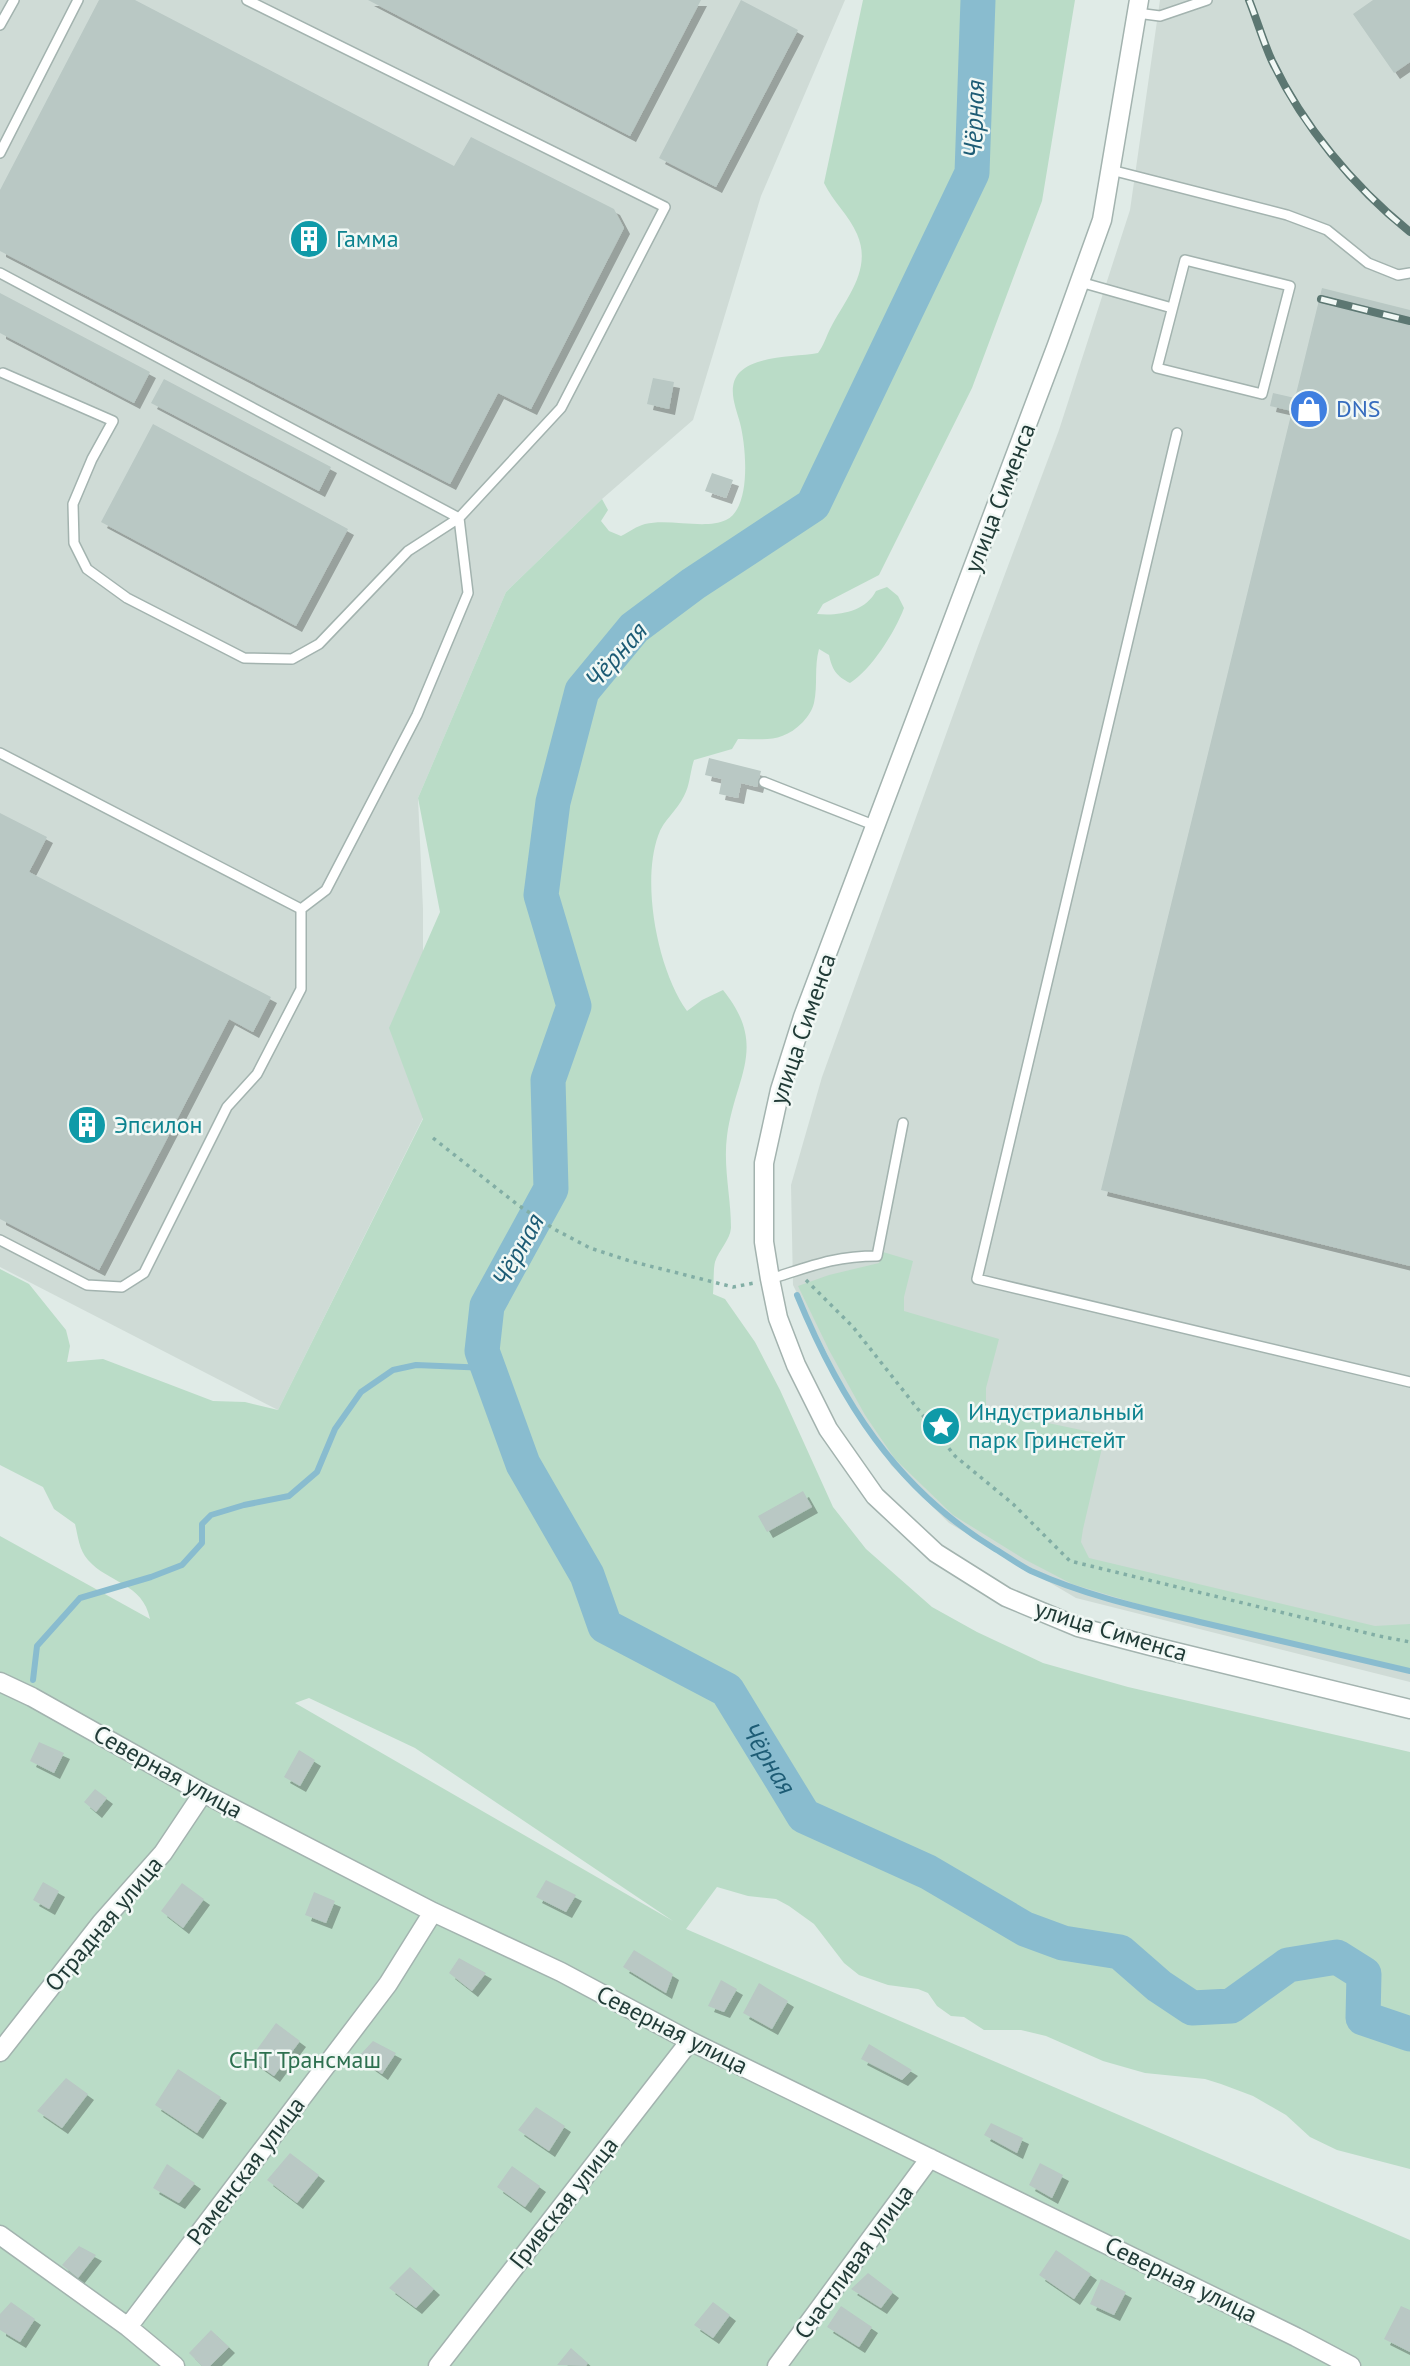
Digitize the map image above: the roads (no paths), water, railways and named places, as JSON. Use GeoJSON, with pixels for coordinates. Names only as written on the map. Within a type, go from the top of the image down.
{"type":"FeatureCollection","features":[{"type":"Feature","properties":{"kind":"street","name":"улица Сименса"},"geometry":{"type":"LineString","coordinates":[[1138,7],[1102,220],[803,1017],[780,1090],[765,1163],[764,1242],[769,1279],[778,1318],[796,1365],[828,1429],[875,1496],[936,1553],[1006,1597],[1079,1626],[1410,1709]]}},
{"type":"Feature","properties":{"kind":"street","name":"Северная улица"},"geometry":{"type":"LineString","coordinates":[[0,1682],[32,1697],[203,1793],[433,1912],[561,1972],[690,2040],[1351,2366]]}},
{"type":"Feature","properties":{"kind":"street","name":"Отрадная улица"},"geometry":{"type":"LineString","coordinates":[[0,2052],[101,1923],[163,1853],[203,1793]]}},
{"type":"Feature","properties":{"kind":"street","name":"Раменская улица"},"geometry":{"type":"LineString","coordinates":[[128,2327],[388,1984],[433,1912]]}},
{"type":"Feature","properties":{"kind":"street","name":"Гривская улица"},"geometry":{"type":"LineString","coordinates":[[438,2366],[690,2040]]}},
{"type":"Feature","properties":{"kind":"street","name":"Счастливая улица"},"geometry":{"type":"LineString","coordinates":[[778,2366],[930,2158]]}},
{"type":"Feature","properties":{"kind":"street"},"geometry":{"type":"LineString","coordinates":[[0,2235],[128,2327],[174,2366]]}},
{"type":"Feature","properties":{"kind":"lane"},"geometry":{"type":"LineString","coordinates":[[0,25],[14,0]]}},
{"type":"Feature","properties":{"kind":"lane"},"geometry":{"type":"LineString","coordinates":[[0,153],[78,0]]}},
{"type":"Feature","properties":{"kind":"lane"},"geometry":{"type":"LineString","coordinates":[[3,373],[113,421],[92,459],[73,504],[74,543],[88,569],[127,598],[244,658],[292,659],[319,645],[408,551],[459,518],[561,408],[665,207],[247,0]]}},
{"type":"Feature","properties":{"kind":"lane"},"geometry":{"type":"LineString","coordinates":[[1138,7],[1160,16],[1207,0]]}},
{"type":"Feature","properties":{"kind":"lane"},"geometry":{"type":"LineString","coordinates":[[1111,170],[1287,215],[1327,230],[1368,263],[1398,275],[1410,273]]}},
{"type":"Feature","properties":{"kind":"lane"},"geometry":{"type":"LineString","coordinates":[[1185,260],[1290,286],[1262,394],[1157,368],[1172,308],[1185,260]]}},
{"type":"Feature","properties":{"kind":"lane"},"geometry":{"type":"LineString","coordinates":[[0,273],[459,518]]}},
{"type":"Feature","properties":{"kind":"lane"},"geometry":{"type":"LineString","coordinates":[[1080,282],[1172,308]]}},
{"type":"Feature","properties":{"kind":"lane"},"geometry":{"type":"LineString","coordinates":[[1177,433],[977,1279],[1410,1382]]}},
{"type":"Feature","properties":{"kind":"lane"},"geometry":{"type":"LineString","coordinates":[[301,909],[326,890],[417,715],[468,593],[459,518]]}},
{"type":"Feature","properties":{"kind":"lane"},"geometry":{"type":"LineString","coordinates":[[0,753],[301,909]]}},
{"type":"Feature","properties":{"kind":"lane"},"geometry":{"type":"LineString","coordinates":[[764,782],[876,826]]}},
{"type":"Feature","properties":{"kind":"lane"},"geometry":{"type":"LineString","coordinates":[[0,1240],[88,1285],[122,1287],[144,1273],[227,1107],[257,1074],[301,989],[301,909]]}},
{"type":"Feature","properties":{"kind":"lane"},"geometry":{"type":"LineString","coordinates":[[769,1279],[848,1256],[877,1256],[903,1123]]}},
{"type":"Feature","properties":{"kind":"waterway","name":"Чёрная"},"geometry":{"type":"LineString","coordinates":[[978,0],[972,173],[813,505],[693,584],[634,628],[582,691],[553,802],[541,895],[574,1006],[548,1080],[551,1189],[487,1306],[482,1351],[523,1464],[587,1575],[605,1626],[727,1690],[804,1816],[928,1872],[1025,1929],[1063,1943],[1120,1952],[1159,1986],[1192,2008],[1231,2006],[1288,1965],[1337,1957],[1364,1974],[1363,2018],[1410,2034]]}},
{"type":"Feature","properties":{"kind":"waterway"},"geometry":{"type":"LineString","coordinates":[[797,1295],[832,1371],[852,1406],[900,1470],[928,1499],[960,1525],[1022,1566],[1073,1588],[1116,1601],[1410,1671]]}},
{"type":"Feature","properties":{"kind":"waterway"},"geometry":{"type":"LineString","coordinates":[[33,1680],[37,1646],[80,1598],[182,1565],[202,1543],[202,1524],[211,1515],[289,1496],[317,1472],[335,1429],[361,1392],[393,1370],[416,1365],[488,1368]]}},
{"type":"Feature","properties":{"kind":"railway"},"geometry":{"type":"LineString","coordinates":[[1249,0],[1272,61],[1314,132],[1349,175],[1410,232]]}},
{"type":"Feature","properties":{"kind":"railway"},"geometry":{"type":"LineString","coordinates":[[1321,299],[1410,321]]}},
{"type":"Feature","properties":{"kind":"place","name":"Гамма"},"geometry":{"type":"Point","coordinates":[309,239]}},
{"type":"Feature","properties":{"kind":"place","name":"DNS"},"geometry":{"type":"Point","coordinates":[1309,409]}},
{"type":"Feature","properties":{"kind":"place","name":"Эпсилон"},"geometry":{"type":"Point","coordinates":[87,1125]}},
{"type":"Feature","properties":{"kind":"place","name":"Индустриальный парк Гринстейт"},"geometry":{"type":"Point","coordinates":[941,1426]}},
{"type":"Feature","properties":{"kind":"park label","name":"СНТ Трансмаш"},"geometry":{"type":"Point","coordinates":[305,2060]}}]}
